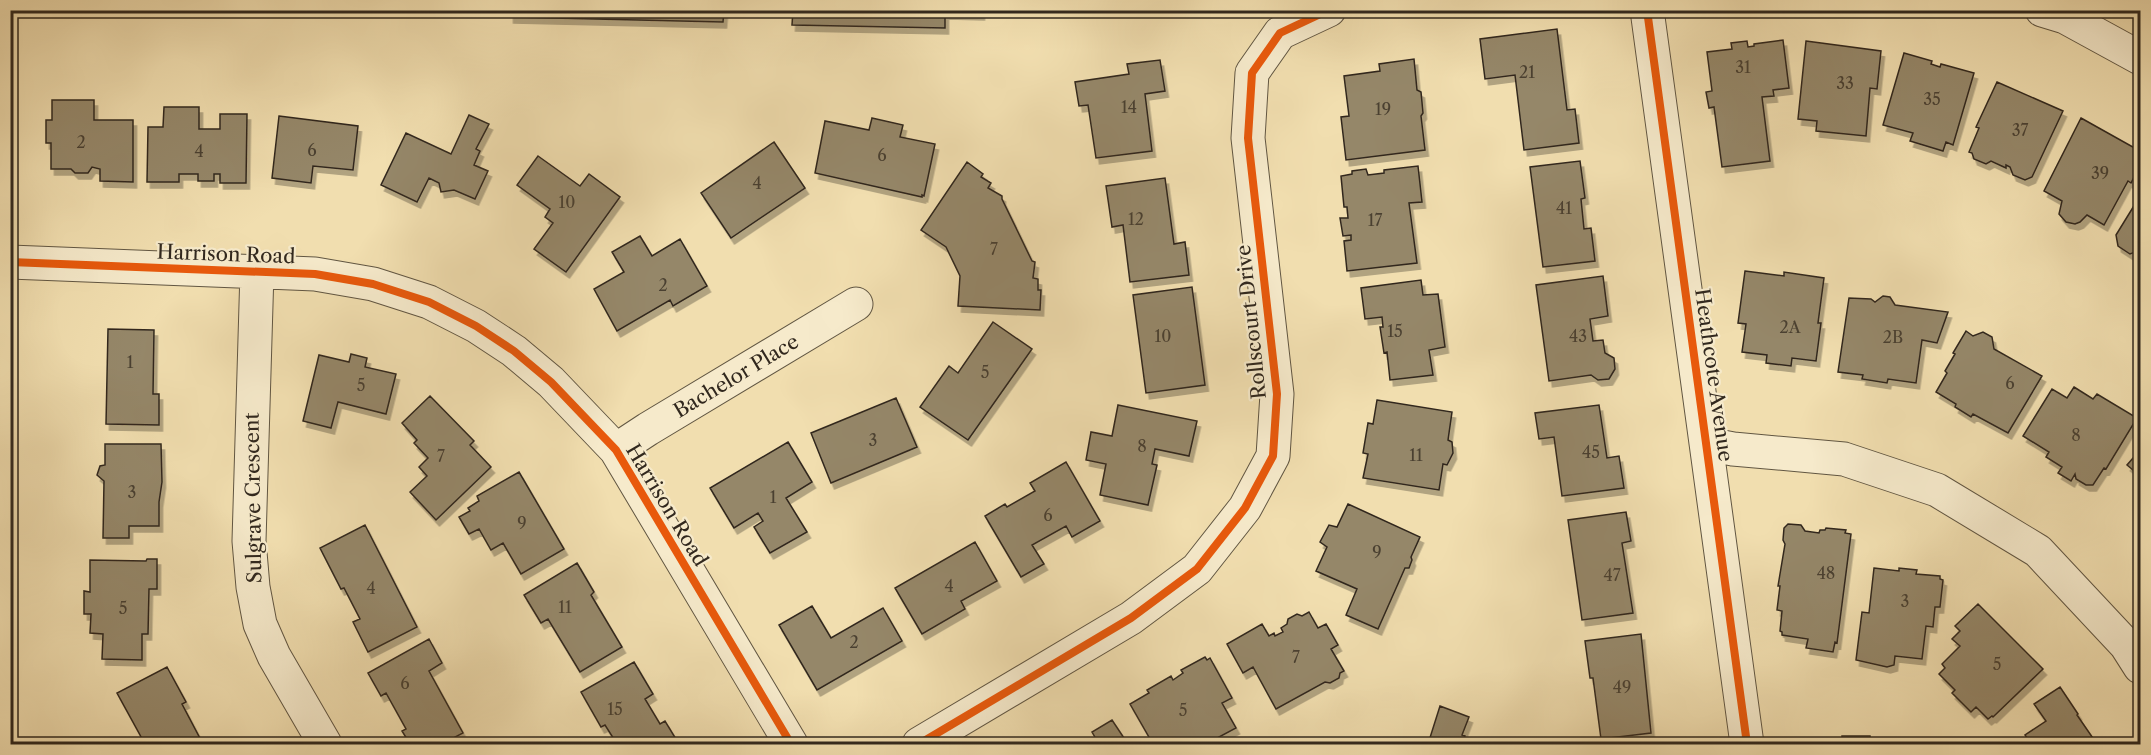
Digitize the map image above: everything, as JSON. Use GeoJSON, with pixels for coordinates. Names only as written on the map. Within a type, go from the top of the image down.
{"type":"FeatureCollection","features":[{"type":"Feature","properties":{"kind":"street","name":"Rollscourt Drive"},"geometry":{"type":"LineString","coordinates":[[919,744],[1131,618],[1197,569],[1245,508],[1273,456],[1277,394],[1248,138],[1252,73],[1280,33],[1329,10]]}},
{"type":"Feature","properties":{"kind":"street","name":"Heathcote Avenue"},"geometry":{"type":"LineString","coordinates":[[1647,10],[1747,744]]}},
{"type":"Feature","properties":{"kind":"street"},"geometry":{"type":"LineString","coordinates":[[2058,13],[2140,58]]}},
{"type":"Feature","properties":{"kind":"street","name":"Harrison Road"},"geometry":{"type":"LineString","coordinates":[[10,262],[315,274],[373,284],[429,302],[476,326],[551,381],[616,450],[791,744]]}},
{"type":"Feature","properties":{"kind":"street","name":"Sulgrave Crescent"},"geometry":{"type":"LineString","coordinates":[[257,271],[254,297],[249,541],[253,587],[260,624],[274,656],[325,744]]}},
{"type":"Feature","properties":{"kind":"street","name":"Bachelor Place"},"geometry":{"type":"LineString","coordinates":[[616,450],[856,304]]}},
{"type":"Feature","properties":{"kind":"street"},"geometry":{"type":"LineString","coordinates":[[1707,444],[1733,449],[1844,459],[1937,490],[2038,551],[2126,645],[2140,667]]}},
{"type":"Feature","properties":{"kind":"building"},"geometry":{"type":"Polygon","coordinates":[[[510,10],[724,10],[723,22],[510,17],[510,10]]]}},
{"type":"Feature","properties":{"kind":"building"},"geometry":{"type":"Polygon","coordinates":[[[793,10],[981,10],[981,14],[945,13],[945,28],[792,25],[793,10]]]}},
{"type":"Feature","properties":{"kind":"building"},"geometry":{"type":"Polygon","coordinates":[[[1557,29],[1567,110],[1575,109],[1579,143],[1524,150],[1515,75],[1485,79],[1480,39],[1557,29]]]}},
{"type":"Feature","properties":{"kind":"building"},"geometry":{"type":"Polygon","coordinates":[[[1783,40],[1789,88],[1773,90],[1774,96],[1762,97],[1770,161],[1722,167],[1714,107],[1709,108],[1706,92],[1712,91],[1707,52],[1732,49],[1731,43],[1747,41],[1748,47],[1783,40]]]}},
{"type":"Feature","properties":{"kind":"building"},"geometry":{"type":"Polygon","coordinates":[[[1806,41],[1881,51],[1877,89],[1870,88],[1866,136],[1816,131],[1817,121],[1798,119],[1806,41]]]}},
{"type":"Feature","properties":{"kind":"building"},"geometry":{"type":"Polygon","coordinates":[[[1904,53],[1932,61],[1931,64],[1940,67],[1941,64],[1974,73],[1953,145],[1946,142],[1943,151],[1910,141],[1913,133],[1883,125],[1904,53]]]}},
{"type":"Feature","properties":{"kind":"building"},"geometry":{"type":"Polygon","coordinates":[[[1414,59],[1417,90],[1421,92],[1425,150],[1346,160],[1341,117],[1349,116],[1344,76],[1380,71],[1379,64],[1414,59]]]}},
{"type":"Feature","properties":{"kind":"building"},"geometry":{"type":"Polygon","coordinates":[[[1160,60],[1165,91],[1145,94],[1152,151],[1096,158],[1088,105],[1079,106],[1075,82],[1129,74],[1127,64],[1160,60]]]}},
{"type":"Feature","properties":{"kind":"building"},"geometry":{"type":"Polygon","coordinates":[[[1997,82],[2063,111],[2032,177],[2025,180],[2013,175],[2010,167],[2006,165],[2006,168],[1991,161],[1986,164],[1974,159],[1972,153],[1969,152],[1979,128],[1976,127],[1997,82]]]}},
{"type":"Feature","properties":{"kind":"building"},"geometry":{"type":"Polygon","coordinates":[[[52,100],[94,100],[94,120],[133,120],[133,182],[100,181],[100,169],[92,167],[88,173],[75,173],[71,169],[51,169],[51,143],[46,143],[46,120],[52,120],[52,100]]]}},
{"type":"Feature","properties":{"kind":"building"},"geometry":{"type":"Polygon","coordinates":[[[164,107],[199,107],[199,129],[220,129],[220,114],[247,114],[246,183],[220,183],[220,174],[214,174],[214,181],[198,181],[198,174],[179,174],[179,182],[147,182],[148,127],[163,127],[164,107]]]}},
{"type":"Feature","properties":{"kind":"building"},"geometry":{"type":"Polygon","coordinates":[[[469,115],[489,124],[476,149],[480,151],[474,165],[488,171],[475,199],[454,190],[441,192],[439,183],[429,178],[417,202],[381,185],[406,133],[451,154],[469,115]]]}},
{"type":"Feature","properties":{"kind":"building"},"geometry":{"type":"Polygon","coordinates":[[[279,116],[358,126],[353,170],[313,166],[311,183],[272,178],[279,116]]]}},
{"type":"Feature","properties":{"kind":"building"},"geometry":{"type":"Polygon","coordinates":[[[872,118],[903,125],[900,137],[935,144],[924,196],[815,173],[825,121],[869,130],[872,118]]]}},
{"type":"Feature","properties":{"kind":"building"},"geometry":{"type":"Polygon","coordinates":[[[2081,118],[2140,151],[2140,165],[2131,183],[2128,181],[2104,225],[2087,215],[2075,224],[2066,222],[2059,214],[2062,201],[2044,191],[2081,118]]]}},
{"type":"Feature","properties":{"kind":"building"},"geometry":{"type":"Polygon","coordinates":[[[774,142],[805,188],[731,238],[701,193],[774,142]]]}},
{"type":"Feature","properties":{"kind":"building"},"geometry":{"type":"Polygon","coordinates":[[[538,156],[580,186],[589,174],[620,197],[566,272],[534,249],[553,223],[545,217],[550,209],[517,185],[538,156]]]}},
{"type":"Feature","properties":{"kind":"building"},"geometry":{"type":"Polygon","coordinates":[[[1580,161],[1585,198],[1581,199],[1584,229],[1591,228],[1595,261],[1543,267],[1530,167],[1580,161]]]}},
{"type":"Feature","properties":{"kind":"building"},"geometry":{"type":"Polygon","coordinates":[[[967,162],[983,174],[981,177],[991,183],[988,188],[1002,196],[1032,261],[1035,262],[1033,278],[1038,279],[1038,290],[1041,290],[1040,310],[958,306],[960,276],[946,247],[921,230],[967,162]]]}},
{"type":"Feature","properties":{"kind":"building"},"geometry":{"type":"Polygon","coordinates":[[[1418,166],[1422,202],[1409,203],[1417,263],[1347,271],[1344,241],[1351,240],[1351,235],[1343,236],[1340,218],[1348,218],[1347,207],[1344,207],[1341,176],[1352,174],[1352,171],[1366,169],[1368,175],[1384,173],[1384,170],[1418,166]]]}},
{"type":"Feature","properties":{"kind":"building"},"geometry":{"type":"Polygon","coordinates":[[[1165,178],[1174,244],[1185,242],[1189,275],[1130,282],[1123,225],[1112,227],[1106,186],[1165,178]]]}},
{"type":"Feature","properties":{"kind":"building"},"geometry":{"type":"Polygon","coordinates":[[[2140,196],[2140,253],[2138,251],[2130,254],[2118,246],[2116,235],[2140,196]]]}},
{"type":"Feature","properties":{"kind":"building"},"geometry":{"type":"Polygon","coordinates":[[[640,236],[652,256],[680,239],[707,286],[673,306],[670,300],[617,331],[594,289],[624,272],[612,252],[640,236]]]}},
{"type":"Feature","properties":{"kind":"building"},"geometry":{"type":"Polygon","coordinates":[[[1745,271],[1784,276],[1784,272],[1824,278],[1816,361],[1792,358],[1791,366],[1766,363],[1767,355],[1742,352],[1746,324],[1738,323],[1745,271]]]}},
{"type":"Feature","properties":{"kind":"building"},"geometry":{"type":"Polygon","coordinates":[[[1603,276],[1608,316],[1590,319],[1593,341],[1603,340],[1605,353],[1614,358],[1615,369],[1609,379],[1598,380],[1591,375],[1549,381],[1536,285],[1603,276]]]}},
{"type":"Feature","properties":{"kind":"building"},"geometry":{"type":"Polygon","coordinates":[[[1421,280],[1423,295],[1438,294],[1445,347],[1429,350],[1433,375],[1390,380],[1387,352],[1384,353],[1380,327],[1383,327],[1382,317],[1365,319],[1361,288],[1421,280]]]}},
{"type":"Feature","properties":{"kind":"building"},"geometry":{"type":"Polygon","coordinates":[[[1192,287],[1205,385],[1146,393],[1133,295],[1192,287]]]}},
{"type":"Feature","properties":{"kind":"building"},"geometry":{"type":"Polygon","coordinates":[[[1883,296],[1890,297],[1895,305],[1948,312],[1937,343],[1922,340],[1916,383],[1888,379],[1887,383],[1862,379],[1863,375],[1838,372],[1849,298],[1871,299],[1875,302],[1883,296]]]}},
{"type":"Feature","properties":{"kind":"building"},"geometry":{"type":"Polygon","coordinates":[[[993,322],[1032,349],[968,440],[920,407],[949,366],[958,373],[993,322]]]}},
{"type":"Feature","properties":{"kind":"building"},"geometry":{"type":"Polygon","coordinates":[[[108,329],[154,330],[153,394],[159,394],[159,425],[106,424],[108,329]]]}},
{"type":"Feature","properties":{"kind":"building"},"geometry":{"type":"Polygon","coordinates":[[[1966,331],[1973,336],[1983,332],[1992,337],[1994,349],[2042,376],[2008,433],[1973,414],[1971,417],[1955,407],[1956,404],[1936,392],[1947,373],[1945,371],[1955,354],[1953,353],[1966,331]]]}},
{"type":"Feature","properties":{"kind":"building"},"geometry":{"type":"Polygon","coordinates":[[[351,354],[367,358],[365,367],[396,374],[386,414],[338,402],[331,428],[303,421],[319,355],[349,362],[351,354]]]}},
{"type":"Feature","properties":{"kind":"building"},"geometry":{"type":"Polygon","coordinates":[[[2074,387],[2093,399],[2097,394],[2137,418],[2106,469],[2104,468],[2093,485],[2086,485],[2076,479],[2075,474],[2071,481],[2058,473],[2062,467],[2046,457],[2049,452],[2023,436],[2052,389],[2067,398],[2074,387]]]}},
{"type":"Feature","properties":{"kind":"building"},"geometry":{"type":"Polygon","coordinates":[[[430,396],[474,441],[470,445],[491,467],[436,520],[410,492],[427,476],[419,467],[428,458],[414,443],[417,440],[402,423],[430,396]]]}},
{"type":"Feature","properties":{"kind":"building"},"geometry":{"type":"Polygon","coordinates":[[[896,398],[917,447],[831,483],[811,433],[896,398]]]}},
{"type":"Feature","properties":{"kind":"building"},"geometry":{"type":"Polygon","coordinates":[[[1377,400],[1452,412],[1448,440],[1452,442],[1453,453],[1447,465],[1443,464],[1439,490],[1363,478],[1368,454],[1363,453],[1368,423],[1373,424],[1377,400]]]}},
{"type":"Feature","properties":{"kind":"building"},"geometry":{"type":"Polygon","coordinates":[[[1118,405],[1197,421],[1189,456],[1155,449],[1152,464],[1157,465],[1148,505],[1100,495],[1106,464],[1086,460],[1091,432],[1112,436],[1118,405]]]}},
{"type":"Feature","properties":{"kind":"building"},"geometry":{"type":"Polygon","coordinates":[[[1599,405],[1607,458],[1619,456],[1624,488],[1562,496],[1554,437],[1539,439],[1535,413],[1599,405]]]}},
{"type":"Feature","properties":{"kind":"building"},"geometry":{"type":"Polygon","coordinates":[[[788,442],[812,482],[786,498],[807,532],[770,553],[754,527],[763,521],[758,513],[734,528],[710,488],[788,442]]]}},
{"type":"Feature","properties":{"kind":"building"},"geometry":{"type":"Polygon","coordinates":[[[105,444],[161,444],[162,482],[159,526],[129,526],[129,538],[103,538],[104,481],[97,475],[100,466],[105,465],[105,444]]]}},
{"type":"Feature","properties":{"kind":"building"},"geometry":{"type":"Polygon","coordinates":[[[2140,450],[2140,476],[2127,465],[2140,450]]]}},
{"type":"Feature","properties":{"kind":"building"},"geometry":{"type":"Polygon","coordinates":[[[1066,462],[1100,521],[1072,537],[1066,526],[1032,545],[1044,564],[1021,577],[985,516],[1035,491],[1030,483],[1066,462]]]}},
{"type":"Feature","properties":{"kind":"building"},"geometry":{"type":"Polygon","coordinates":[[[519,472],[564,549],[521,574],[503,543],[491,550],[479,529],[469,534],[459,517],[470,511],[468,508],[479,501],[477,496],[519,472]]]}},
{"type":"Feature","properties":{"kind":"building"},"geometry":{"type":"Polygon","coordinates":[[[1348,504],[1420,537],[1409,568],[1405,568],[1378,629],[1346,615],[1357,589],[1316,571],[1327,547],[1320,542],[1329,525],[1337,527],[1348,504]]]}},
{"type":"Feature","properties":{"kind":"building"},"geometry":{"type":"Polygon","coordinates":[[[1626,512],[1631,541],[1622,543],[1633,613],[1582,620],[1568,520],[1626,512]]]}},
{"type":"Feature","properties":{"kind":"building"},"geometry":{"type":"Polygon","coordinates":[[[1788,524],[1801,525],[1805,531],[1819,533],[1820,530],[1826,528],[1846,530],[1845,533],[1851,534],[1837,643],[1835,642],[1833,652],[1806,648],[1808,639],[1782,635],[1780,631],[1782,611],[1777,610],[1780,586],[1778,586],[1785,544],[1784,528],[1788,524]]]}},
{"type":"Feature","properties":{"kind":"building"},"geometry":{"type":"Polygon","coordinates":[[[365,525],[417,627],[368,652],[353,622],[360,619],[344,588],[341,589],[320,548],[365,525]]]}},
{"type":"Feature","properties":{"kind":"building"},"geometry":{"type":"Polygon","coordinates":[[[975,542],[997,581],[961,601],[965,609],[922,634],[895,588],[975,542]]]}},
{"type":"Feature","properties":{"kind":"building"},"geometry":{"type":"Polygon","coordinates":[[[157,559],[157,589],[149,589],[148,634],[142,634],[142,660],[102,659],[103,634],[90,633],[91,614],[84,614],[84,591],[90,592],[90,560],[146,561],[157,559]]]}},
{"type":"Feature","properties":{"kind":"building"},"geometry":{"type":"Polygon","coordinates":[[[577,563],[594,592],[591,595],[622,647],[580,672],[548,619],[541,623],[524,595],[577,563]]]}},
{"type":"Feature","properties":{"kind":"building"},"geometry":{"type":"Polygon","coordinates":[[[1874,568],[1899,571],[1899,568],[1917,570],[1916,574],[1940,576],[1943,580],[1940,607],[1935,607],[1933,627],[1926,626],[1922,659],[1895,656],[1894,665],[1887,667],[1856,660],[1862,612],[1869,613],[1874,568]]]}},
{"type":"Feature","properties":{"kind":"building"},"geometry":{"type":"Polygon","coordinates":[[[1978,604],[2043,669],[1993,717],[1988,719],[1976,707],[1971,712],[1952,693],[1955,690],[1939,674],[1945,668],[1942,664],[1960,646],[1952,639],[1960,631],[1955,626],[1978,604]]]}},
{"type":"Feature","properties":{"kind":"building"},"geometry":{"type":"Polygon","coordinates":[[[812,606],[831,638],[883,608],[902,641],[817,690],[779,625],[812,606]]]}},
{"type":"Feature","properties":{"kind":"building"},"geometry":{"type":"Polygon","coordinates":[[[1309,612],[1318,628],[1326,624],[1338,645],[1331,649],[1344,671],[1340,673],[1339,678],[1330,683],[1325,682],[1276,709],[1253,667],[1243,673],[1227,644],[1262,624],[1269,636],[1274,633],[1275,636],[1283,632],[1281,628],[1287,624],[1288,619],[1297,614],[1302,616],[1309,612]]]}},
{"type":"Feature","properties":{"kind":"building"},"geometry":{"type":"Polygon","coordinates":[[[1641,634],[1651,733],[1601,739],[1593,678],[1590,678],[1585,641],[1641,634]]]}},
{"type":"Feature","properties":{"kind":"building"},"geometry":{"type":"Polygon","coordinates":[[[429,639],[442,663],[429,671],[463,733],[442,744],[410,744],[402,731],[406,729],[386,693],[381,696],[368,673],[429,639]]]}},
{"type":"Feature","properties":{"kind":"building"},"geometry":{"type":"Polygon","coordinates":[[[1205,657],[1207,660],[1210,658],[1232,698],[1222,703],[1236,728],[1206,744],[1153,744],[1130,704],[1149,693],[1147,690],[1171,676],[1173,680],[1183,673],[1181,670],[1205,657]]]}},
{"type":"Feature","properties":{"kind":"building"},"geometry":{"type":"Polygon","coordinates":[[[634,662],[653,694],[645,699],[660,724],[665,721],[679,744],[617,744],[605,725],[601,727],[581,692],[634,662]]]}},
{"type":"Feature","properties":{"kind":"building"},"geometry":{"type":"Polygon","coordinates":[[[167,667],[186,702],[182,704],[203,744],[145,744],[117,693],[167,667]]]}},
{"type":"Feature","properties":{"kind":"building"},"geometry":{"type":"Polygon","coordinates":[[[2060,687],[2097,744],[2031,744],[2025,735],[2046,721],[2034,704],[2060,687]]]}},
{"type":"Feature","properties":{"kind":"building"},"geometry":{"type":"Polygon","coordinates":[[[1440,706],[1469,717],[1462,735],[1465,736],[1462,744],[1428,744],[1440,706]]]}},
{"type":"Feature","properties":{"kind":"building"},"geometry":{"type":"Polygon","coordinates":[[[1112,720],[1128,744],[1087,744],[1096,739],[1092,732],[1112,720]]]}},
{"type":"Feature","properties":{"kind":"building"},"geometry":{"type":"Polygon","coordinates":[[[1842,736],[1870,736],[1870,741],[1896,741],[1896,744],[1842,744],[1842,736]]]}},
{"type":"Feature","properties":{"kind":"cycle path"},"geometry":{"type":"LineString","coordinates":[[919,744],[1131,618],[1197,569],[1245,508],[1273,456],[1277,394],[1248,138],[1252,73],[1280,33],[1329,10]]}},
{"type":"Feature","properties":{"kind":"cycle path"},"geometry":{"type":"LineString","coordinates":[[1647,10],[1747,744]]}},
{"type":"Feature","properties":{"kind":"cycle path"},"geometry":{"type":"LineString","coordinates":[[10,262],[315,274],[373,284],[429,302],[476,326],[514,351],[551,382],[616,450],[791,744]]}}]}
